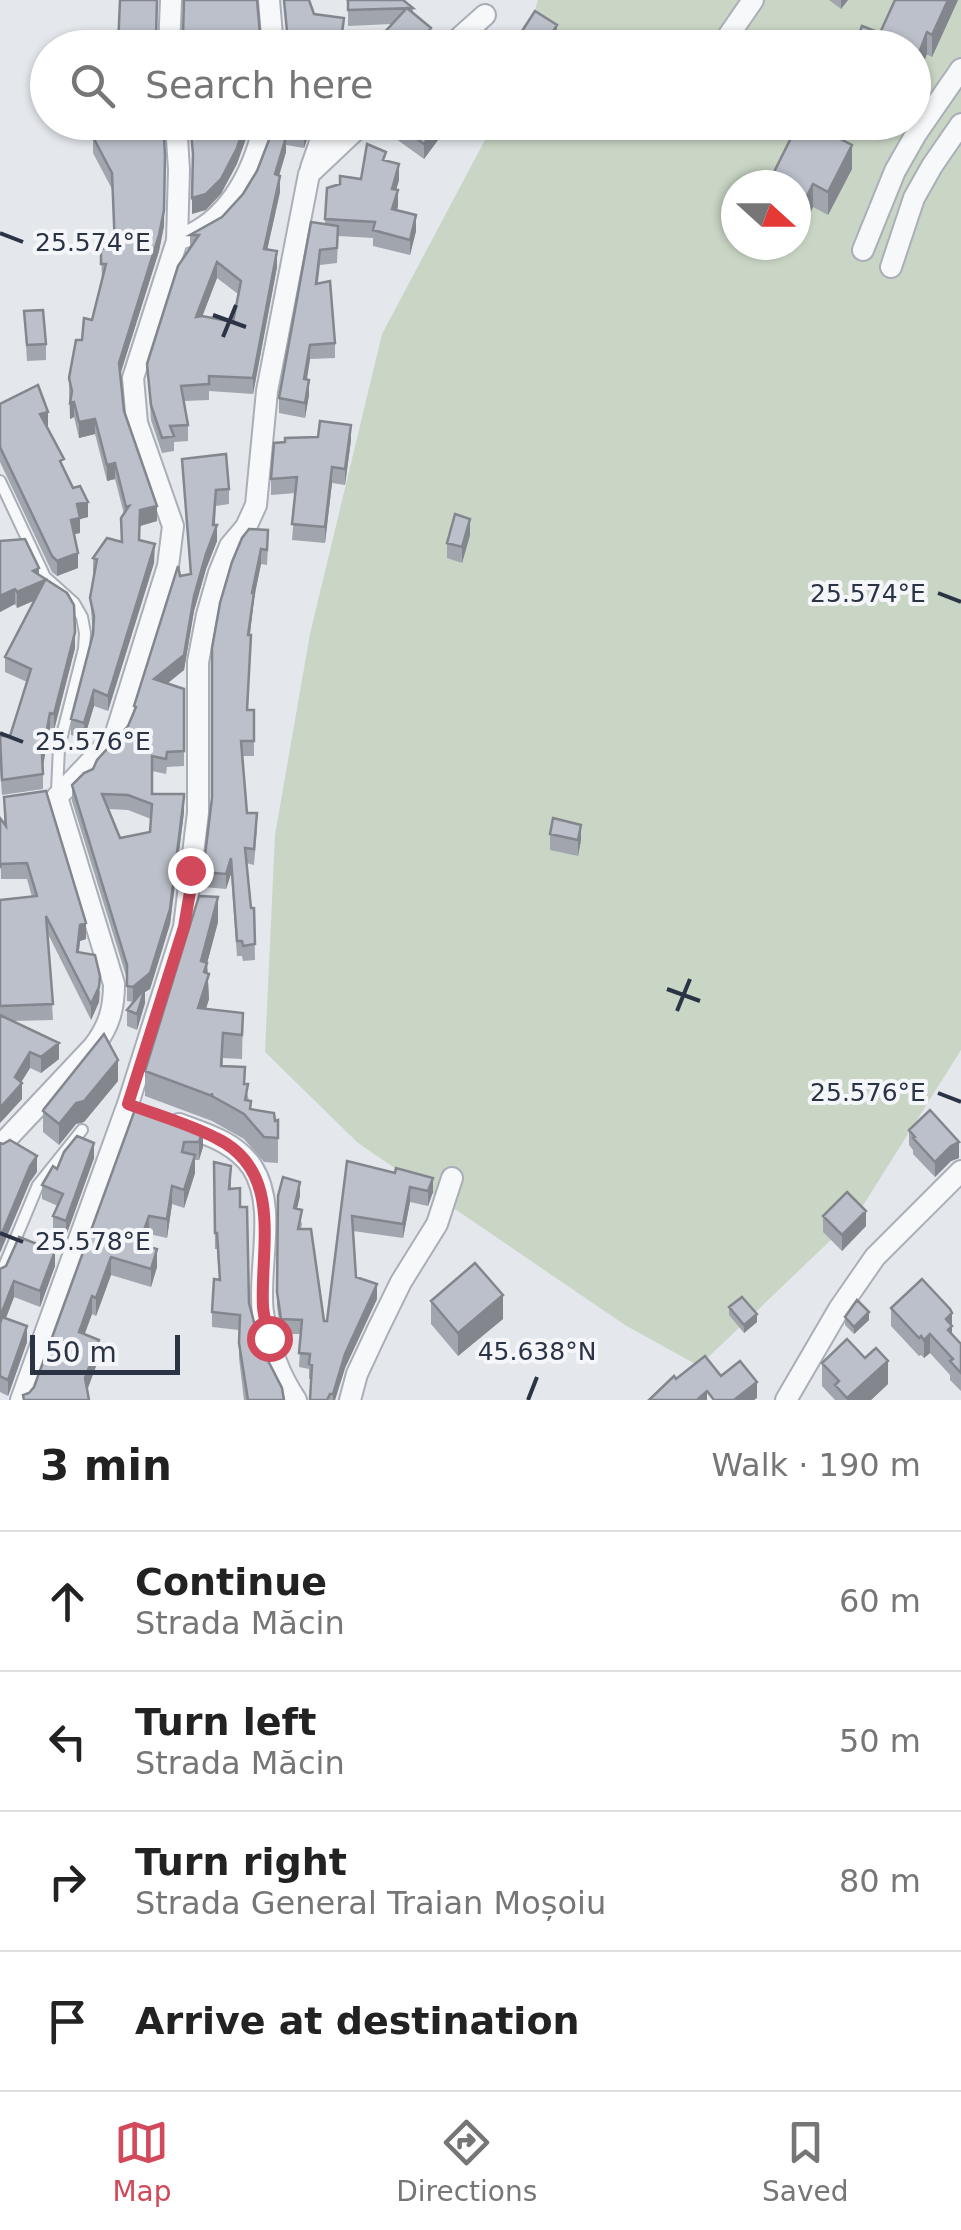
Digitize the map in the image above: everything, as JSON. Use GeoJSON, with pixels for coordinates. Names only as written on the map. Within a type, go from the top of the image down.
{"type":"FeatureCollection","features":[{"type":"Feature","properties":{"kind":"street"},"geometry":{"type":"LineString","coordinates":[[170,30],[171,0]]}},
{"type":"Feature","properties":{"kind":"street"},"geometry":{"type":"LineString","coordinates":[[269,0],[275,30]]}},
{"type":"Feature","properties":{"kind":"street"},"geometry":{"type":"LineString","coordinates":[[732,30],[753,0]]}},
{"type":"Feature","properties":{"kind":"street"},"geometry":{"type":"LineString","coordinates":[[468,30],[485,15]]}},
{"type":"Feature","properties":{"kind":"street"},"geometry":{"type":"LineString","coordinates":[[931,113],[961,70]]}},
{"type":"Feature","properties":{"kind":"street"},"geometry":{"type":"LineString","coordinates":[[891,267],[914,198],[961,124]]}},
{"type":"Feature","properties":{"kind":"street"},"geometry":{"type":"LineString","coordinates":[[0,1146],[94,1046],[104,1032],[114,1004],[114,984],[48,798],[115,736],[168,566],[172,526],[136,423],[133,378],[176,241],[177,140]]}},
{"type":"Feature","properties":{"kind":"street"},"geometry":{"type":"LineString","coordinates":[[176,241],[198,233],[225,211],[246,178],[261,140]]}},
{"type":"Feature","properties":{"kind":"street"},"geometry":{"type":"LineString","coordinates":[[20,1400],[146,1111],[184,927],[198,813],[198,662],[219,573],[230,546],[246,527],[256,504],[267,390],[309,174],[321,140]]}},
{"type":"Feature","properties":{"kind":"street"},"geometry":{"type":"LineString","coordinates":[[309,174],[345,140]]}},
{"type":"Feature","properties":{"kind":"street"},"geometry":{"type":"LineString","coordinates":[[863,250],[895,171],[913,140]]}},
{"type":"Feature","properties":{"kind":"street"},"geometry":{"type":"LineString","coordinates":[[146,1111],[217,1138],[237,1150],[252,1168],[261,1189],[265,1215],[263,1311],[277,1365],[296,1400]]}},
{"type":"Feature","properties":{"kind":"street"},"geometry":{"type":"LineString","coordinates":[[786,1400],[839,1309],[875,1257],[961,1171]]}},
{"type":"Feature","properties":{"kind":"street"},"geometry":{"type":"LineString","coordinates":[[350,1400],[401,1282],[437,1224],[452,1178]]}},
{"type":"Feature","properties":{"kind":"lane"},"geometry":{"type":"LineString","coordinates":[[0,481],[45,577],[74,603],[85,633],[48,798]]}},
{"type":"Feature","properties":{"kind":"lane"},"geometry":{"type":"LineString","coordinates":[[0,1276],[38,1184],[82,1130]]}},
{"type":"Feature","properties":{"kind":"green space"},"geometry":{"type":"Polygon","coordinates":[[[538,0],[961,0],[961,1050],[857,1215],[699,1366],[625,1325],[358,1143],[265,1052],[275,835],[310,634],[382,334],[485,140],[931,140],[931,30],[529,30],[538,0]]]}},
{"type":"Feature","properties":{"kind":"building"},"geometry":{"type":"Polygon","coordinates":[[[120,0],[157,0],[156,30],[119,30],[120,0]]]}},
{"type":"Feature","properties":{"kind":"building"},"geometry":{"type":"Polygon","coordinates":[[[184,0],[257,0],[260,30],[183,30],[184,0]]]}},
{"type":"Feature","properties":{"kind":"building"},"geometry":{"type":"Polygon","coordinates":[[[284,0],[309,0],[314,14],[344,18],[342,30],[287,30],[284,0]]]}},
{"type":"Feature","properties":{"kind":"building"},"geometry":{"type":"Polygon","coordinates":[[[348,0],[403,0],[413,8],[348,10],[348,0]]]}},
{"type":"Feature","properties":{"kind":"building"},"geometry":{"type":"Polygon","coordinates":[[[895,0],[948,0],[932,35],[931,30],[881,30],[895,0]]]}},
{"type":"Feature","properties":{"kind":"building"},"geometry":{"type":"Polygon","coordinates":[[[407,8],[431,28],[429,30],[387,30],[407,8]]]}},
{"type":"Feature","properties":{"kind":"building"},"geometry":{"type":"Polygon","coordinates":[[[535,11],[557,25],[554,30],[523,30],[535,11]]]}},
{"type":"Feature","properties":{"kind":"building"},"geometry":{"type":"Polygon","coordinates":[[[95,140],[164,140],[164,210],[159,235],[119,363],[124,411],[157,506],[140,510],[139,540],[155,544],[108,696],[94,690],[84,723],[71,719],[93,634],[90,598],[97,559],[93,558],[107,538],[122,542],[121,518],[129,506],[126,507],[115,463],[107,465],[95,419],[79,422],[74,402],[70,403],[69,378],[76,340],[82,340],[84,318],[92,320],[106,264],[101,264],[101,249],[115,248],[112,173],[95,140]]]}},
{"type":"Feature","properties":{"kind":"building"},"geometry":{"type":"Polygon","coordinates":[[[192,140],[240,140],[221,179],[206,194],[192,198],[192,140]]]}},
{"type":"Feature","properties":{"kind":"building"},"geometry":{"type":"Polygon","coordinates":[[[269,140],[285,140],[275,174],[280,176],[264,249],[277,251],[253,378],[209,376],[209,384],[181,386],[188,425],[170,426],[174,436],[162,438],[151,405],[147,364],[178,266],[199,235],[190,235],[222,217],[243,194],[269,140]],[[217,262],[196,317],[233,322],[241,281],[217,262]]]}},
{"type":"Feature","properties":{"kind":"building"},"geometry":{"type":"Polygon","coordinates":[[[790,140],[842,140],[852,145],[828,192],[813,184],[811,188],[811,170],[775,170],[790,140]]]}},
{"type":"Feature","properties":{"kind":"building"},"geometry":{"type":"Polygon","coordinates":[[[367,144],[386,152],[383,160],[399,164],[392,189],[398,190],[392,209],[416,215],[410,240],[373,230],[375,222],[325,219],[327,188],[340,184],[340,176],[361,179],[367,144]]]}},
{"type":"Feature","properties":{"kind":"building"},"geometry":{"type":"Polygon","coordinates":[[[311,222],[338,226],[337,248],[320,250],[316,284],[330,281],[335,343],[310,345],[304,379],[309,380],[305,403],[279,398],[311,222]]]}},
{"type":"Feature","properties":{"kind":"building"},"geometry":{"type":"Polygon","coordinates":[[[43,310],[46,344],[27,345],[24,311],[43,310]]]}},
{"type":"Feature","properties":{"kind":"building"},"geometry":{"type":"Polygon","coordinates":[[[38,385],[48,412],[40,414],[64,459],[60,461],[73,488],[80,486],[88,502],[77,504],[80,518],[71,520],[78,553],[57,561],[0,447],[0,404],[38,385]]]}},
{"type":"Feature","properties":{"kind":"building"},"geometry":{"type":"Polygon","coordinates":[[[320,421],[351,425],[345,469],[332,467],[325,527],[292,524],[297,477],[271,479],[274,443],[285,442],[285,438],[318,437],[320,421]]]}},
{"type":"Feature","properties":{"kind":"building"},"geometry":{"type":"Polygon","coordinates":[[[226,454],[229,489],[216,490],[213,525],[217,525],[194,596],[184,655],[154,679],[184,689],[184,751],[167,752],[166,759],[152,756],[152,794],[184,797],[170,909],[150,973],[133,987],[127,986],[127,965],[72,785],[93,769],[128,726],[178,566],[180,576],[191,574],[182,459],[226,454]],[[102,794],[120,838],[150,832],[152,804],[128,795],[102,794]]]}},
{"type":"Feature","properties":{"kind":"building"},"geometry":{"type":"Polygon","coordinates":[[[455,514],[470,519],[462,547],[447,543],[455,514]]]}},
{"type":"Feature","properties":{"kind":"building"},"geometry":{"type":"Polygon","coordinates":[[[249,529],[268,530],[267,550],[261,549],[252,593],[248,635],[247,710],[254,710],[254,741],[241,741],[247,813],[257,813],[254,849],[245,848],[255,944],[243,946],[242,941],[237,941],[231,858],[226,874],[203,872],[212,798],[212,648],[232,562],[249,529]]]}},
{"type":"Feature","properties":{"kind":"building"},"geometry":{"type":"Polygon","coordinates":[[[25,539],[39,568],[33,571],[67,593],[74,605],[75,632],[54,714],[50,713],[42,755],[43,774],[2,780],[0,736],[10,736],[31,669],[5,657],[45,580],[0,596],[0,541],[25,539]]]}},
{"type":"Feature","properties":{"kind":"building"},"geometry":{"type":"Polygon","coordinates":[[[46,791],[86,923],[80,925],[77,952],[95,955],[99,987],[91,1004],[46,916],[53,1004],[0,1006],[0,900],[37,896],[27,863],[1,864],[0,868],[0,818],[6,826],[4,797],[46,791]]]}},
{"type":"Feature","properties":{"kind":"building"},"geometry":{"type":"Polygon","coordinates":[[[553,818],[581,825],[578,840],[550,834],[553,818]]]}},
{"type":"Feature","properties":{"kind":"building"},"geometry":{"type":"Polygon","coordinates":[[[199,896],[218,897],[201,961],[207,963],[204,972],[209,974],[198,1008],[243,1013],[242,1035],[223,1033],[221,1066],[245,1067],[245,1100],[251,1101],[250,1109],[274,1113],[278,1138],[264,1137],[244,1114],[212,1096],[145,1071],[199,896]]]}},
{"type":"Feature","properties":{"kind":"building"},"geometry":{"type":"Polygon","coordinates":[[[145,988],[137,1014],[127,1010],[145,988]]]}},
{"type":"Feature","properties":{"kind":"building"},"geometry":{"type":"Polygon","coordinates":[[[0,1015],[59,1043],[41,1057],[30,1052],[15,1077],[22,1083],[0,1108],[0,1015]]]}},
{"type":"Feature","properties":{"kind":"building"},"geometry":{"type":"Polygon","coordinates":[[[104,1034],[118,1060],[59,1124],[43,1111],[104,1034]]]}},
{"type":"Feature","properties":{"kind":"building"},"geometry":{"type":"Polygon","coordinates":[[[137,1104],[203,1129],[199,1142],[184,1142],[182,1152],[195,1155],[184,1190],[172,1186],[167,1219],[149,1216],[139,1244],[157,1249],[151,1269],[111,1257],[96,1298],[92,1296],[79,1332],[99,1340],[85,1378],[89,1400],[24,1400],[23,1395],[34,1387],[137,1104]]]}},
{"type":"Feature","properties":{"kind":"building"},"geometry":{"type":"Polygon","coordinates":[[[930,1110],[959,1142],[935,1162],[909,1130],[930,1110]]]}},
{"type":"Feature","properties":{"kind":"building"},"geometry":{"type":"Polygon","coordinates":[[[77,1136],[94,1143],[66,1221],[53,1216],[63,1194],[42,1185],[77,1136]]]}},
{"type":"Feature","properties":{"kind":"building"},"geometry":{"type":"Polygon","coordinates":[[[10,1140],[37,1156],[0,1238],[0,1143],[10,1140]]]}},
{"type":"Feature","properties":{"kind":"building"},"geometry":{"type":"Polygon","coordinates":[[[347,1161],[433,1178],[428,1191],[410,1187],[403,1224],[352,1216],[356,1277],[377,1284],[345,1354],[333,1394],[327,1400],[310,1400],[310,1354],[299,1353],[302,1320],[281,1319],[277,1292],[278,1196],[283,1177],[300,1182],[294,1208],[302,1210],[298,1229],[311,1229],[327,1321],[347,1161]]]}},
{"type":"Feature","properties":{"kind":"building"},"geometry":{"type":"Polygon","coordinates":[[[214,1162],[231,1166],[229,1189],[240,1188],[240,1207],[247,1207],[249,1303],[260,1345],[284,1400],[248,1400],[239,1343],[240,1315],[212,1312],[214,1279],[220,1280],[214,1162]]]}},
{"type":"Feature","properties":{"kind":"building"},"geometry":{"type":"Polygon","coordinates":[[[847,1192],[866,1211],[842,1235],[823,1216],[847,1192]]]}},
{"type":"Feature","properties":{"kind":"building"},"geometry":{"type":"Polygon","coordinates":[[[19,1237],[55,1251],[40,1291],[14,1281],[0,1317],[0,1269],[6,1266],[19,1237]]]}},
{"type":"Feature","properties":{"kind":"building"},"geometry":{"type":"Polygon","coordinates":[[[475,1263],[503,1295],[458,1333],[431,1301],[475,1263]]]}},
{"type":"Feature","properties":{"kind":"building"},"geometry":{"type":"Polygon","coordinates":[[[922,1279],[952,1313],[946,1319],[952,1326],[948,1330],[961,1344],[961,1373],[930,1334],[924,1340],[919,1338],[891,1308],[922,1279]]]}},
{"type":"Feature","properties":{"kind":"building"},"geometry":{"type":"Polygon","coordinates":[[[742,1297],[757,1314],[744,1325],[729,1307],[742,1297]]]}},
{"type":"Feature","properties":{"kind":"building"},"geometry":{"type":"Polygon","coordinates":[[[857,1300],[869,1312],[854,1327],[845,1317],[857,1300]]]}},
{"type":"Feature","properties":{"kind":"building"},"geometry":{"type":"Polygon","coordinates":[[[2,1317],[27,1326],[8,1380],[0,1376],[2,1317]]]}},
{"type":"Feature","properties":{"kind":"building"},"geometry":{"type":"Polygon","coordinates":[[[847,1339],[865,1358],[876,1348],[888,1361],[847,1398],[835,1385],[839,1381],[822,1363],[847,1339]]]}},
{"type":"Feature","properties":{"kind":"building"},"geometry":{"type":"Polygon","coordinates":[[[705,1356],[721,1376],[740,1361],[757,1382],[734,1400],[714,1400],[707,1391],[697,1400],[649,1400],[674,1376],[676,1379],[705,1356]]]}},
{"type":"Feature","properties":{"kind":"route"},"geometry":{"type":"LineString","coordinates":[[190,870],[184,927],[128,1104],[217,1138],[237,1150],[252,1168],[261,1189],[265,1215],[263,1311],[269,1338]]}}]}
